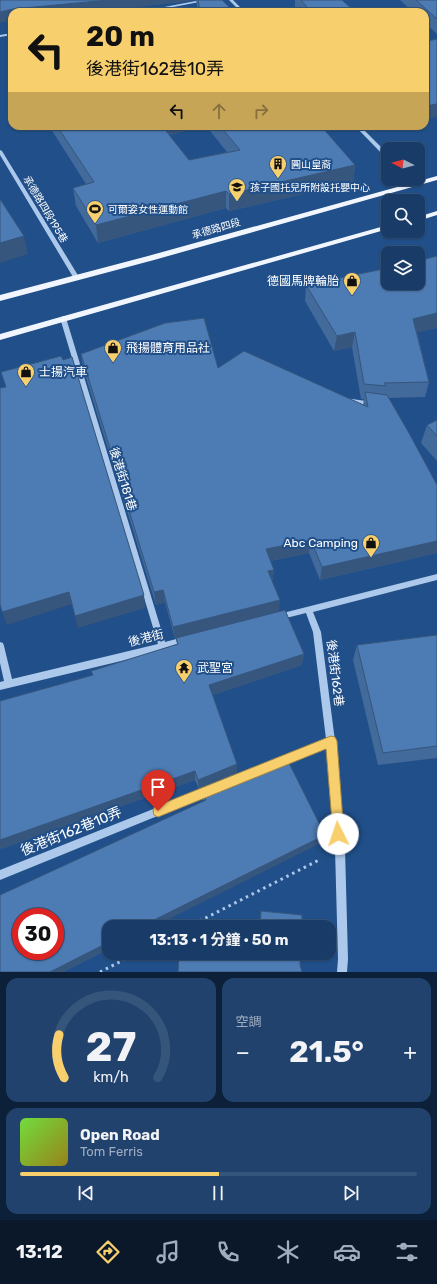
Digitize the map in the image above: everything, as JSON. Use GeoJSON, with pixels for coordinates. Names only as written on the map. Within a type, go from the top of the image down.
{"type":"FeatureCollection","features":[{"type":"Feature","properties":{"kind":"main road","name":"承德路四段"},"geometry":{"type":"LineString","coordinates":[[425,179],[437,178]]}},
{"type":"Feature","properties":{"kind":"main road","name":"承德路四段"},"geometry":{"type":"LineString","coordinates":[[0,298],[151,258],[395,186]]}},
{"type":"Feature","properties":{"kind":"main road"},"geometry":{"type":"LineString","coordinates":[[425,216],[437,213]]}},
{"type":"Feature","properties":{"kind":"main road"},"geometry":{"type":"LineString","coordinates":[[0,337],[381,229]]}},
{"type":"Feature","properties":{"kind":"street"},"geometry":{"type":"LineString","coordinates":[[163,8],[208,0]]}},
{"type":"Feature","properties":{"kind":"street"},"geometry":{"type":"LineString","coordinates":[[231,0],[239,8]]}},
{"type":"Feature","properties":{"kind":"street"},"geometry":{"type":"LineString","coordinates":[[361,130],[381,150]]}},
{"type":"Feature","properties":{"kind":"street","name":"承德路四段195巷"},"geometry":{"type":"LineString","coordinates":[[0,151],[76,277]]}},
{"type":"Feature","properties":{"kind":"street","name":"後港街181巷"},"geometry":{"type":"LineString","coordinates":[[63,318],[162,647]]}},
{"type":"Feature","properties":{"kind":"street"},"geometry":{"type":"LineString","coordinates":[[340,399],[379,404]]}},
{"type":"Feature","properties":{"kind":"street"},"geometry":{"type":"LineString","coordinates":[[270,619],[437,576]]}},
{"type":"Feature","properties":{"kind":"street","name":"後港街162巷"},"geometry":{"type":"LineString","coordinates":[[308,609],[317,632],[331,741],[340,850],[344,960],[342,972]]}},
{"type":"Feature","properties":{"kind":"street","name":"後港街"},"geometry":{"type":"LineString","coordinates":[[0,686],[193,639]]}},
{"type":"Feature","properties":{"kind":"street"},"geometry":{"type":"LineString","coordinates":[[0,646],[10,683]]}},
{"type":"Feature","properties":{"kind":"street","name":"後港街162巷10弄"},"geometry":{"type":"LineString","coordinates":[[0,875],[331,741]]}},
{"type":"Feature","properties":{"kind":"path"},"geometry":{"type":"LineString","coordinates":[[202,920],[340,850]]}},
{"type":"Feature","properties":{"kind":"path"},"geometry":{"type":"LineString","coordinates":[[100,972],[123,960]]}},
{"type":"Feature","properties":{"kind":"building"},"geometry":{"type":"Polygon","coordinates":[[[0,0],[109,0],[24,8],[8,8],[8,10],[0,12],[0,0]]]}},
{"type":"Feature","properties":{"kind":"building"},"geometry":{"type":"Polygon","coordinates":[[[198,0],[222,0],[230,8],[199,8],[198,0]]]}},
{"type":"Feature","properties":{"kind":"building"},"geometry":{"type":"Polygon","coordinates":[[[301,0],[342,0],[351,8],[300,8],[307,7],[301,0]]]}},
{"type":"Feature","properties":{"kind":"building"},"geometry":{"type":"Polygon","coordinates":[[[416,0],[437,0],[437,19],[429,12],[429,8],[425,8],[416,0]]]}},
{"type":"Feature","properties":{"kind":"building"},"geometry":{"type":"Polygon","coordinates":[[[437,39],[437,104],[429,105],[429,41],[437,39]]]}},
{"type":"Feature","properties":{"kind":"building"},"geometry":{"type":"Polygon","coordinates":[[[60,130],[165,130],[189,160],[240,150],[223,130],[324,130],[355,165],[229,194],[226,191],[96,225],[73,188],[94,182],[60,130]]]}},
{"type":"Feature","properties":{"kind":"building"},"geometry":{"type":"Polygon","coordinates":[[[0,199],[24,236],[0,243],[0,199]]]}},
{"type":"Feature","properties":{"kind":"building"},"geometry":{"type":"Polygon","coordinates":[[[437,256],[437,313],[413,319],[429,382],[384,383],[386,386],[364,384],[355,332],[337,336],[306,285],[381,269],[381,290],[425,290],[425,259],[437,256]]]}},
{"type":"Feature","properties":{"kind":"building"},"geometry":{"type":"Polygon","coordinates":[[[204,318],[218,368],[244,351],[368,407],[365,392],[387,395],[437,485],[437,541],[322,567],[311,540],[266,549],[274,570],[268,571],[280,600],[173,627],[163,590],[154,592],[81,354],[165,323],[204,318]]]}},
{"type":"Feature","properties":{"kind":"building"},"geometry":{"type":"Polygon","coordinates":[[[61,356],[63,360],[72,357],[144,595],[75,616],[69,592],[2,612],[0,604],[0,388],[6,387],[1,372],[61,356]]]}},
{"type":"Feature","properties":{"kind":"building"},"geometry":{"type":"Polygon","coordinates":[[[437,420],[437,436],[427,425],[437,420]]]}},
{"type":"Feature","properties":{"kind":"building"},"geometry":{"type":"Polygon","coordinates":[[[285,610],[304,654],[209,685],[237,764],[198,780],[195,771],[0,840],[0,701],[93,675],[91,671],[178,644],[176,638],[285,610]]]}},
{"type":"Feature","properties":{"kind":"building"},"geometry":{"type":"Polygon","coordinates":[[[437,635],[437,746],[383,753],[357,645],[437,635]]]}},
{"type":"Feature","properties":{"kind":"building"},"geometry":{"type":"Polygon","coordinates":[[[288,761],[325,835],[154,920],[102,920],[102,946],[50,972],[0,972],[0,895],[206,800],[203,791],[241,776],[243,782],[288,761]]]}},
{"type":"Feature","properties":{"kind":"building"},"geometry":{"type":"Polygon","coordinates":[[[261,911],[302,915],[302,920],[260,920],[261,911]]]}},
{"type":"Feature","properties":{"kind":"building"},"geometry":{"type":"Polygon","coordinates":[[[179,960],[300,960],[302,972],[178,972],[179,960]]]}},
{"type":"Feature","properties":{"kind":"place","name":"圓山皇裔"},"geometry":{"type":"Point","coordinates":[278,179]}},
{"type":"Feature","properties":{"kind":"place","name":"孩子國托兒所附設托嬰中心"},"geometry":{"type":"Point","coordinates":[237,202]}},
{"type":"Feature","properties":{"kind":"place","name":"可爾姿女性運動館"},"geometry":{"type":"Point","coordinates":[95,224]}},
{"type":"Feature","properties":{"kind":"place","name":"德國馬牌輪胎"},"geometry":{"type":"Point","coordinates":[352,296]}},
{"type":"Feature","properties":{"kind":"place","name":"飛揚體育用品社"},"geometry":{"type":"Point","coordinates":[113,363]}},
{"type":"Feature","properties":{"kind":"place","name":"士揚汽車"},"geometry":{"type":"Point","coordinates":[26,387]}},
{"type":"Feature","properties":{"kind":"place","name":"Abc Camping"},"geometry":{"type":"Point","coordinates":[371,558]}},
{"type":"Feature","properties":{"kind":"place","name":"武聖宮"},"geometry":{"type":"Point","coordinates":[184,683]}},
{"type":"Feature","properties":{"kind":"route"},"geometry":{"type":"LineString","coordinates":[[158,811],[331,741],[338,834]]}}]}
